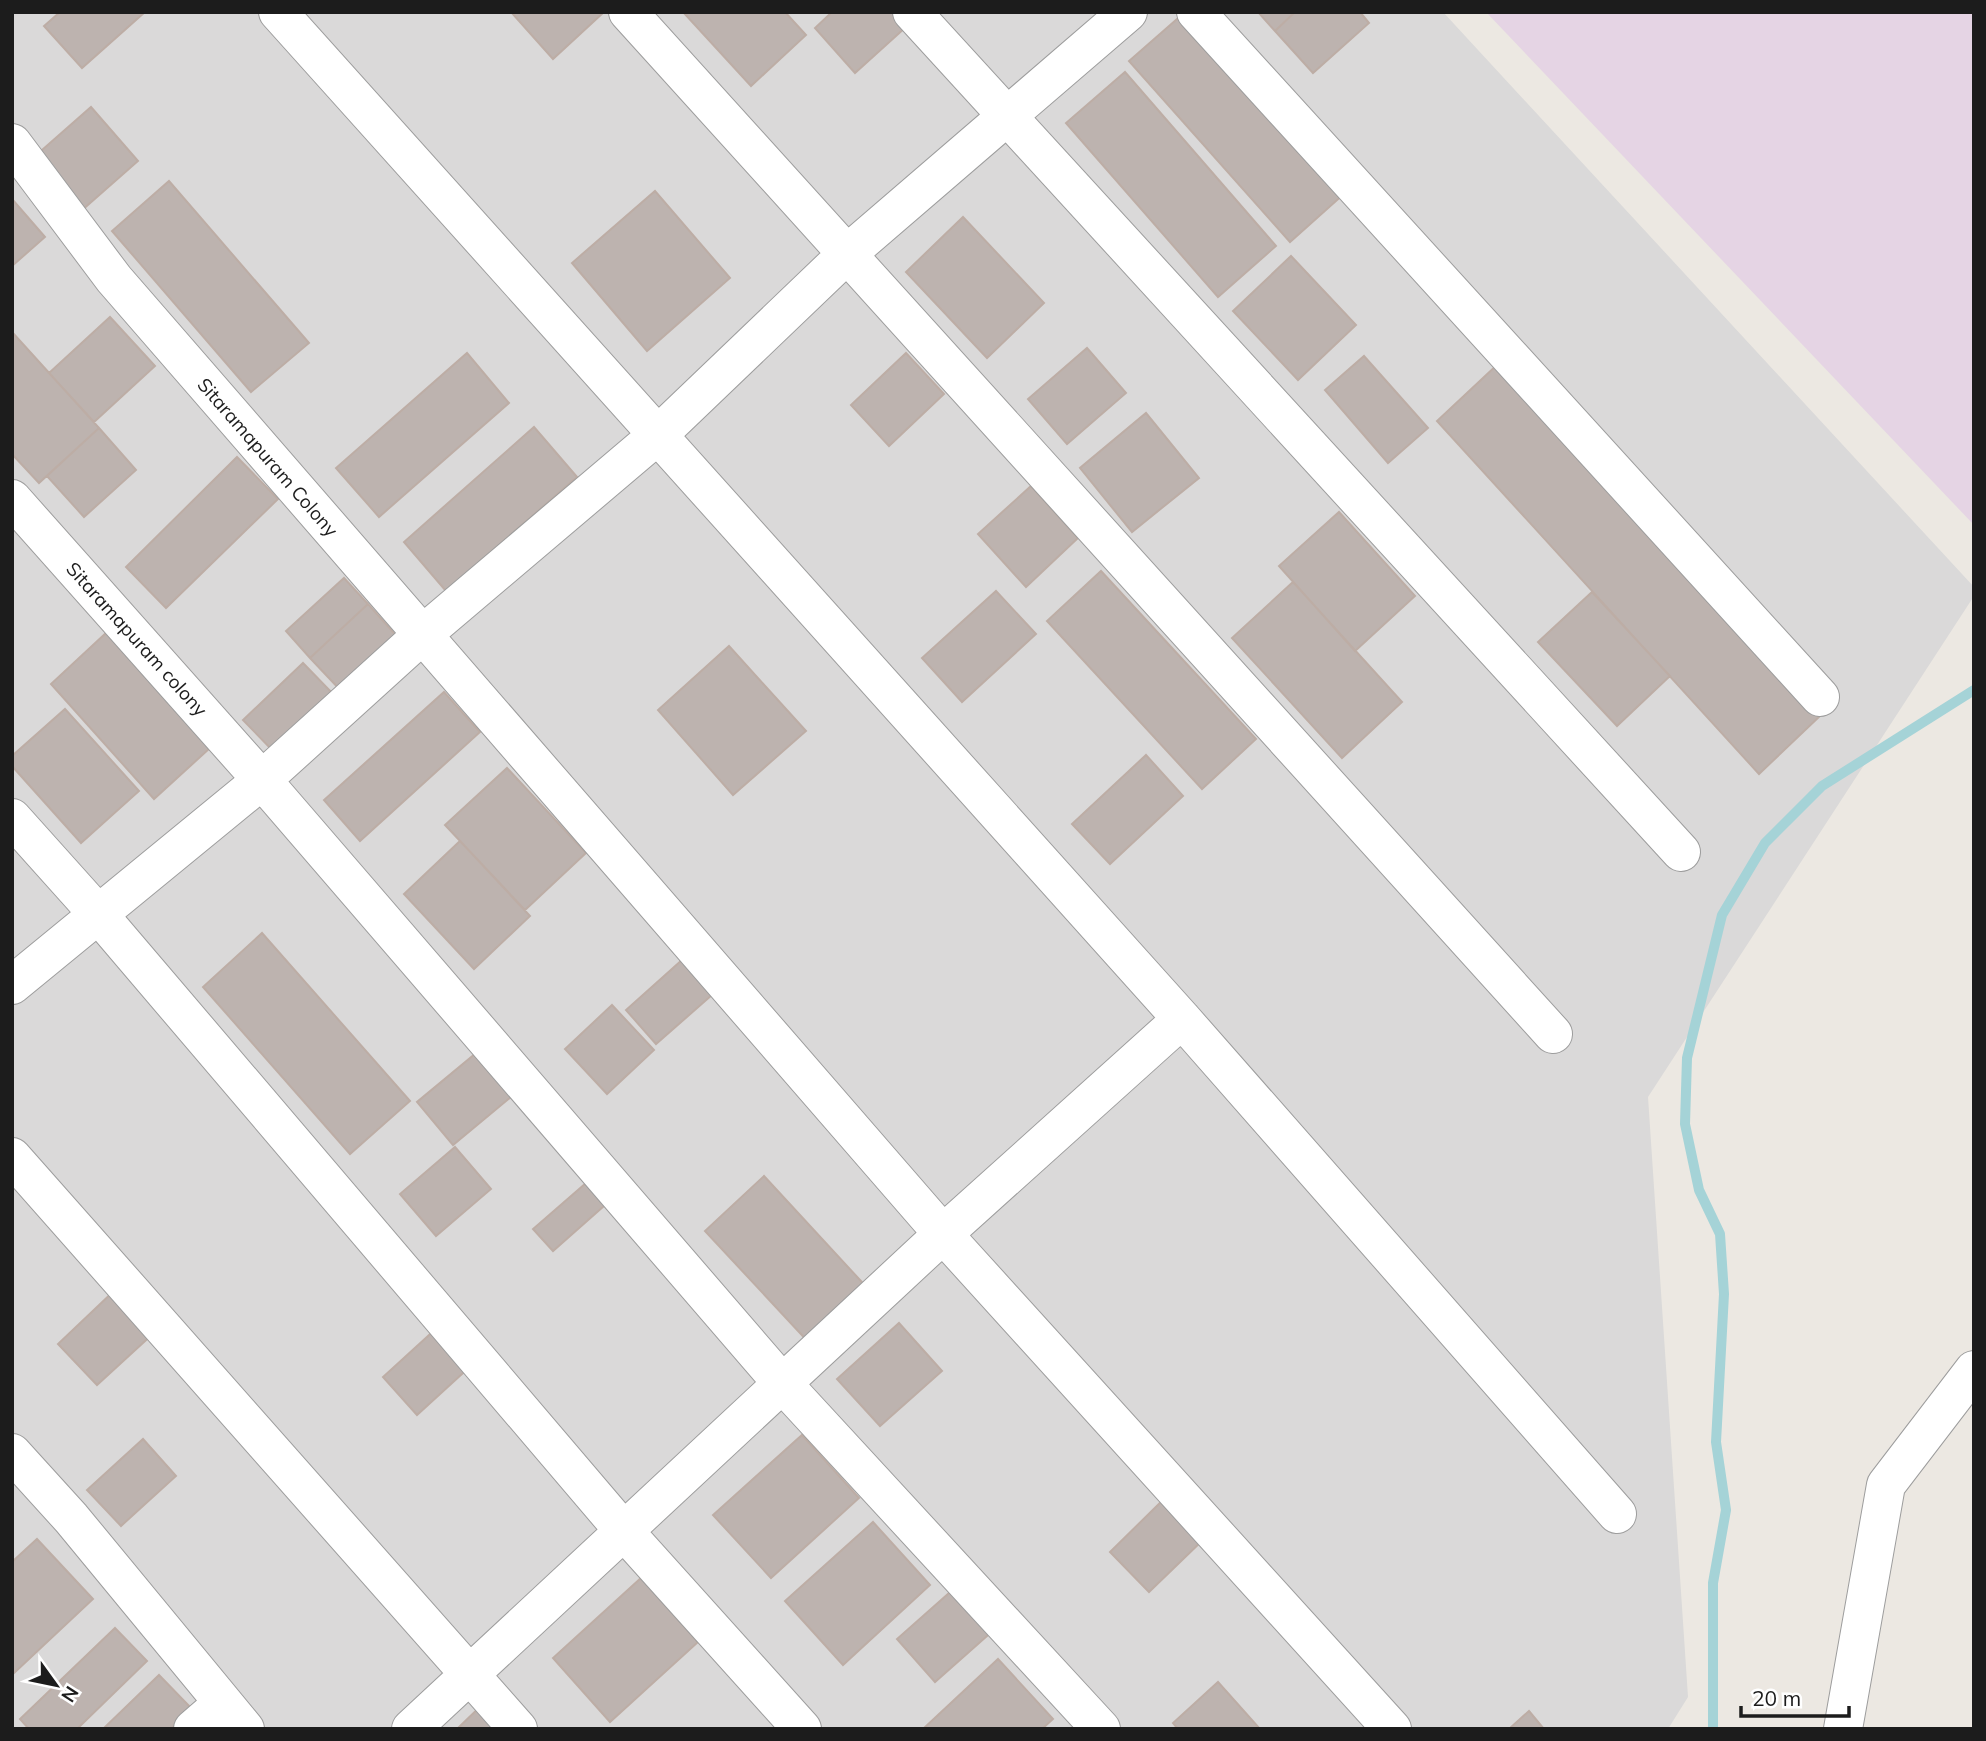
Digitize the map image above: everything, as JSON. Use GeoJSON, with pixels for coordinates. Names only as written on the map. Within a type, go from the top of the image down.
{"type":"FeatureCollection","features":[{"type":"Feature","properties":{"kind":"street"},"geometry":{"type":"LineString","coordinates":[[278,12],[334,78],[659,434],[1182,1019],[1617,1514]]}},
{"type":"Feature","properties":{"kind":"street"},"geometry":{"type":"LineString","coordinates":[[628,12],[1553,1034]]}},
{"type":"Feature","properties":{"kind":"street"},"geometry":{"type":"LineString","coordinates":[[912,12],[1681,852]]}},
{"type":"Feature","properties":{"kind":"street"},"geometry":{"type":"LineString","coordinates":[[12,985],[262,780],[422,635],[659,434],[847,254],[1128,12]]}},
{"type":"Feature","properties":{"kind":"street"},"geometry":{"type":"LineString","coordinates":[[1196,12],[1820,697]]}},
{"type":"Feature","properties":{"kind":"street","name":"Sitaramapuram Colony"},"geometry":{"type":"LineString","coordinates":[[12,143],[114,279],[943,1234],[1392,1729]]}},
{"type":"Feature","properties":{"kind":"street","name":"Sitaramapuram colony"},"geometry":{"type":"LineString","coordinates":[[12,499],[262,780],[782,1383],[1101,1729]]}},
{"type":"Feature","properties":{"kind":"street"},"geometry":{"type":"LineString","coordinates":[[12,818],[99,915],[623,1530],[802,1729]]}},
{"type":"Feature","properties":{"kind":"street"},"geometry":{"type":"LineString","coordinates":[[411,1729],[468,1673],[943,1234],[1182,1019]]}},
{"type":"Feature","properties":{"kind":"street"},"geometry":{"type":"LineString","coordinates":[[12,1157],[518,1729]]}},
{"type":"Feature","properties":{"kind":"street"},"geometry":{"type":"LineString","coordinates":[[1843,1729],[1886,1485],[1974,1370]]}},
{"type":"Feature","properties":{"kind":"street"},"geometry":{"type":"LineString","coordinates":[[12,1453],[71,1518],[234,1716],[193,1729]]}},
{"type":"Feature","properties":{"kind":"shaded area"},"geometry":{"type":"Polygon","coordinates":[[[12,12],[1443,12],[1974,587],[1974,596],[1648,1097],[1688,1697],[1668,1729],[12,1729],[12,12]]]}},
{"type":"Feature","properties":{"kind":"shaded area"},"geometry":{"type":"Polygon","coordinates":[[[1486,12],[1974,12],[1974,525],[1486,12]]]}},
{"type":"Feature","properties":{"kind":"building"},"geometry":{"type":"Polygon","coordinates":[[[60,12],[145,12],[82,68],[44,26],[60,12]]]}},
{"type":"Feature","properties":{"kind":"building"},"geometry":{"type":"Polygon","coordinates":[[[511,12],[604,12],[553,59],[511,12]]]}},
{"type":"Feature","properties":{"kind":"building"},"geometry":{"type":"Polygon","coordinates":[[[683,12],[785,12],[806,35],[751,86],[683,12]]]}},
{"type":"Feature","properties":{"kind":"building"},"geometry":{"type":"Polygon","coordinates":[[[832,12],[892,12],[906,27],[855,73],[815,28],[832,12]]]}},
{"type":"Feature","properties":{"kind":"building"},"geometry":{"type":"Polygon","coordinates":[[[1258,12],[1295,12],[1275,31],[1258,12]]]}},
{"type":"Feature","properties":{"kind":"building"},"geometry":{"type":"Polygon","coordinates":[[[1295,12],[1360,12],[1369,23],[1313,73],[1275,31],[1295,12]]]}},
{"type":"Feature","properties":{"kind":"building"},"geometry":{"type":"Polygon","coordinates":[[[1184,13],[1345,193],[1290,242],[1129,61],[1184,13]]]}},
{"type":"Feature","properties":{"kind":"building"},"geometry":{"type":"Polygon","coordinates":[[[1125,72],[1276,246],[1218,297],[1066,123],[1125,72]]]}},
{"type":"Feature","properties":{"kind":"building"},"geometry":{"type":"Polygon","coordinates":[[[91,107],[138,161],[81,211],[34,157],[91,107]]]}},
{"type":"Feature","properties":{"kind":"building"},"geometry":{"type":"Polygon","coordinates":[[[169,181],[309,343],[251,392],[112,231],[169,181]]]}},
{"type":"Feature","properties":{"kind":"building"},"geometry":{"type":"Polygon","coordinates":[[[655,191],[730,278],[647,351],[572,263],[655,191]]]}},
{"type":"Feature","properties":{"kind":"building"},"geometry":{"type":"Polygon","coordinates":[[[12,199],[45,237],[12,266],[12,199]]]}},
{"type":"Feature","properties":{"kind":"building"},"geometry":{"type":"Polygon","coordinates":[[[963,217],[1044,303],[987,358],[906,272],[963,217]]]}},
{"type":"Feature","properties":{"kind":"building"},"geometry":{"type":"Polygon","coordinates":[[[1291,256],[1356,325],[1298,380],[1233,311],[1291,256]]]}},
{"type":"Feature","properties":{"kind":"building"},"geometry":{"type":"Polygon","coordinates":[[[110,317],[155,366],[94,422],[49,373],[110,317]]]}},
{"type":"Feature","properties":{"kind":"building"},"geometry":{"type":"Polygon","coordinates":[[[12,332],[99,428],[39,483],[12,454],[12,332]]]}},
{"type":"Feature","properties":{"kind":"building"},"geometry":{"type":"Polygon","coordinates":[[[1087,348],[1126,393],[1067,444],[1028,399],[1087,348]]]}},
{"type":"Feature","properties":{"kind":"building"},"geometry":{"type":"Polygon","coordinates":[[[467,353],[509,403],[379,517],[336,468],[467,353]]]}},
{"type":"Feature","properties":{"kind":"building"},"geometry":{"type":"Polygon","coordinates":[[[906,353],[944,394],[889,446],[851,405],[906,353]]]}},
{"type":"Feature","properties":{"kind":"building"},"geometry":{"type":"Polygon","coordinates":[[[1364,356],[1428,428],[1388,463],[1325,390],[1364,356]]]}},
{"type":"Feature","properties":{"kind":"building"},"geometry":{"type":"Polygon","coordinates":[[[1498,364],[1820,716],[1759,774],[1437,421],[1498,364]]]}},
{"type":"Feature","properties":{"kind":"building"},"geometry":{"type":"Polygon","coordinates":[[[1146,413],[1199,478],[1132,532],[1080,468],[1146,413]]]}},
{"type":"Feature","properties":{"kind":"building"},"geometry":{"type":"Polygon","coordinates":[[[534,427],[577,477],[446,591],[404,542],[534,427]]]}},
{"type":"Feature","properties":{"kind":"building"},"geometry":{"type":"Polygon","coordinates":[[[99,428],[136,470],[84,517],[47,476],[99,428]]]}},
{"type":"Feature","properties":{"kind":"building"},"geometry":{"type":"Polygon","coordinates":[[[237,457],[278,499],[166,608],[126,567],[237,457]]]}},
{"type":"Feature","properties":{"kind":"building"},"geometry":{"type":"Polygon","coordinates":[[[1031,486],[1078,538],[1026,587],[978,534],[1031,486]]]}},
{"type":"Feature","properties":{"kind":"building"},"geometry":{"type":"Polygon","coordinates":[[[1339,512],[1415,596],[1355,651],[1279,566],[1339,512]]]}},
{"type":"Feature","properties":{"kind":"building"},"geometry":{"type":"Polygon","coordinates":[[[1101,571],[1256,739],[1202,789],[1047,621],[1101,571]]]}},
{"type":"Feature","properties":{"kind":"building"},"geometry":{"type":"Polygon","coordinates":[[[344,578],[368,604],[310,658],[286,631],[344,578]]]}},
{"type":"Feature","properties":{"kind":"building"},"geometry":{"type":"Polygon","coordinates":[[[1293,582],[1402,702],[1342,758],[1232,638],[1293,582]]]}},
{"type":"Feature","properties":{"kind":"building"},"geometry":{"type":"Polygon","coordinates":[[[996,591],[1036,634],[962,702],[922,658],[996,591]]]}},
{"type":"Feature","properties":{"kind":"building"},"geometry":{"type":"Polygon","coordinates":[[[1592,592],[1670,676],[1617,726],[1538,642],[1592,592]]]}},
{"type":"Feature","properties":{"kind":"building"},"geometry":{"type":"Polygon","coordinates":[[[368,604],[402,642],[344,694],[310,658],[368,604]]]}},
{"type":"Feature","properties":{"kind":"building"},"geometry":{"type":"Polygon","coordinates":[[[106,633],[210,748],[154,799],[51,684],[106,633]]]}},
{"type":"Feature","properties":{"kind":"building"},"geometry":{"type":"Polygon","coordinates":[[[729,646],[806,731],[733,795],[658,710],[729,646]]]}},
{"type":"Feature","properties":{"kind":"building"},"geometry":{"type":"Polygon","coordinates":[[[303,663],[336,697],[276,754],[243,720],[303,663]]]}},
{"type":"Feature","properties":{"kind":"building"},"geometry":{"type":"Polygon","coordinates":[[[444,692],[480,732],[360,841],[324,800],[444,692]]]}},
{"type":"Feature","properties":{"kind":"building"},"geometry":{"type":"Polygon","coordinates":[[[65,709],[139,791],[81,843],[12,766],[12,756],[65,709]]]}},
{"type":"Feature","properties":{"kind":"building"},"geometry":{"type":"Polygon","coordinates":[[[1146,755],[1183,796],[1110,864],[1072,824],[1146,755]]]}},
{"type":"Feature","properties":{"kind":"building"},"geometry":{"type":"Polygon","coordinates":[[[507,768],[586,853],[525,910],[445,825],[507,768]]]}},
{"type":"Feature","properties":{"kind":"building"},"geometry":{"type":"Polygon","coordinates":[[[460,841],[530,916],[474,969],[404,894],[460,841]]]}},
{"type":"Feature","properties":{"kind":"building"},"geometry":{"type":"Polygon","coordinates":[[[262,933],[410,1101],[350,1154],[203,987],[262,933]]]}},
{"type":"Feature","properties":{"kind":"building"},"geometry":{"type":"Polygon","coordinates":[[[682,960],[712,995],[656,1044],[626,1010],[682,960]]]}},
{"type":"Feature","properties":{"kind":"building"},"geometry":{"type":"Polygon","coordinates":[[[612,1005],[654,1050],[607,1094],[565,1049],[612,1005]]]}},
{"type":"Feature","properties":{"kind":"building"},"geometry":{"type":"Polygon","coordinates":[[[481,1049],[517,1092],[453,1145],[417,1102],[481,1049]]]}},
{"type":"Feature","properties":{"kind":"building"},"geometry":{"type":"Polygon","coordinates":[[[455,1147],[491,1189],[436,1236],[400,1194],[455,1147]]]}},
{"type":"Feature","properties":{"kind":"building"},"geometry":{"type":"Polygon","coordinates":[[[764,1176],[872,1293],[813,1347],[705,1231],[764,1176]]]}},
{"type":"Feature","properties":{"kind":"building"},"geometry":{"type":"Polygon","coordinates":[[[593,1177],[612,1199],[553,1251],[533,1229],[593,1177]]]}},
{"type":"Feature","properties":{"kind":"building"},"geometry":{"type":"Polygon","coordinates":[[[116,1289],[155,1332],[97,1385],[58,1344],[116,1289]]]}},
{"type":"Feature","properties":{"kind":"building"},"geometry":{"type":"Polygon","coordinates":[[[899,1323],[942,1371],[880,1426],[837,1379],[899,1323]]]}},
{"type":"Feature","properties":{"kind":"building"},"geometry":{"type":"Polygon","coordinates":[[[439,1326],[473,1364],[417,1415],[383,1377],[439,1326]]]}},
{"type":"Feature","properties":{"kind":"building"},"geometry":{"type":"Polygon","coordinates":[[[802,1435],[859,1498],[771,1578],[713,1515],[802,1435]]]}},
{"type":"Feature","properties":{"kind":"building"},"geometry":{"type":"Polygon","coordinates":[[[143,1439],[176,1476],[121,1526],[87,1490],[143,1439]]]}},
{"type":"Feature","properties":{"kind":"building"},"geometry":{"type":"Polygon","coordinates":[[[1166,1497],[1205,1538],[1149,1592],[1110,1552],[1166,1497]]]}},
{"type":"Feature","properties":{"kind":"building"},"geometry":{"type":"Polygon","coordinates":[[[873,1522],[930,1585],[843,1665],[785,1601],[873,1522]]]}},
{"type":"Feature","properties":{"kind":"building"},"geometry":{"type":"Polygon","coordinates":[[[37,1539],[93,1599],[12,1675],[12,1562],[37,1539]]]}},
{"type":"Feature","properties":{"kind":"building"},"geometry":{"type":"Polygon","coordinates":[[[641,1578],[698,1642],[610,1722],[553,1658],[641,1578]]]}},
{"type":"Feature","properties":{"kind":"building"},"geometry":{"type":"Polygon","coordinates":[[[957,1586],[995,1629],[935,1682],[897,1639],[957,1586]]]}},
{"type":"Feature","properties":{"kind":"building"},"geometry":{"type":"Polygon","coordinates":[[[115,1628],[147,1661],[77,1729],[29,1729],[20,1719],[115,1628]]]}},
{"type":"Feature","properties":{"kind":"building"},"geometry":{"type":"Polygon","coordinates":[[[998,1659],[1053,1719],[1042,1729],[923,1729],[998,1659]]]}},
{"type":"Feature","properties":{"kind":"building"},"geometry":{"type":"Polygon","coordinates":[[[159,1675],[192,1709],[171,1729],[103,1729],[159,1675]]]}},
{"type":"Feature","properties":{"kind":"building"},"geometry":{"type":"Polygon","coordinates":[[[1218,1682],[1260,1729],[1178,1729],[1173,1723],[1218,1682]]]}},
{"type":"Feature","properties":{"kind":"building"},"geometry":{"type":"Polygon","coordinates":[[[485,1702],[510,1729],[457,1729],[485,1702]]]}},
{"type":"Feature","properties":{"kind":"building"},"geometry":{"type":"Polygon","coordinates":[[[1529,1711],[1544,1729],[1509,1729],[1529,1711]]]}},
{"type":"Feature","properties":{"kind":"waterway"},"geometry":{"type":"LineString","coordinates":[[1713,1729],[1713,1583],[1726,1510],[1716,1442],[1724,1294],[1720,1234],[1699,1190],[1685,1124],[1687,1058],[1722,915],[1765,843],[1822,786],[1974,690]]}}]}
